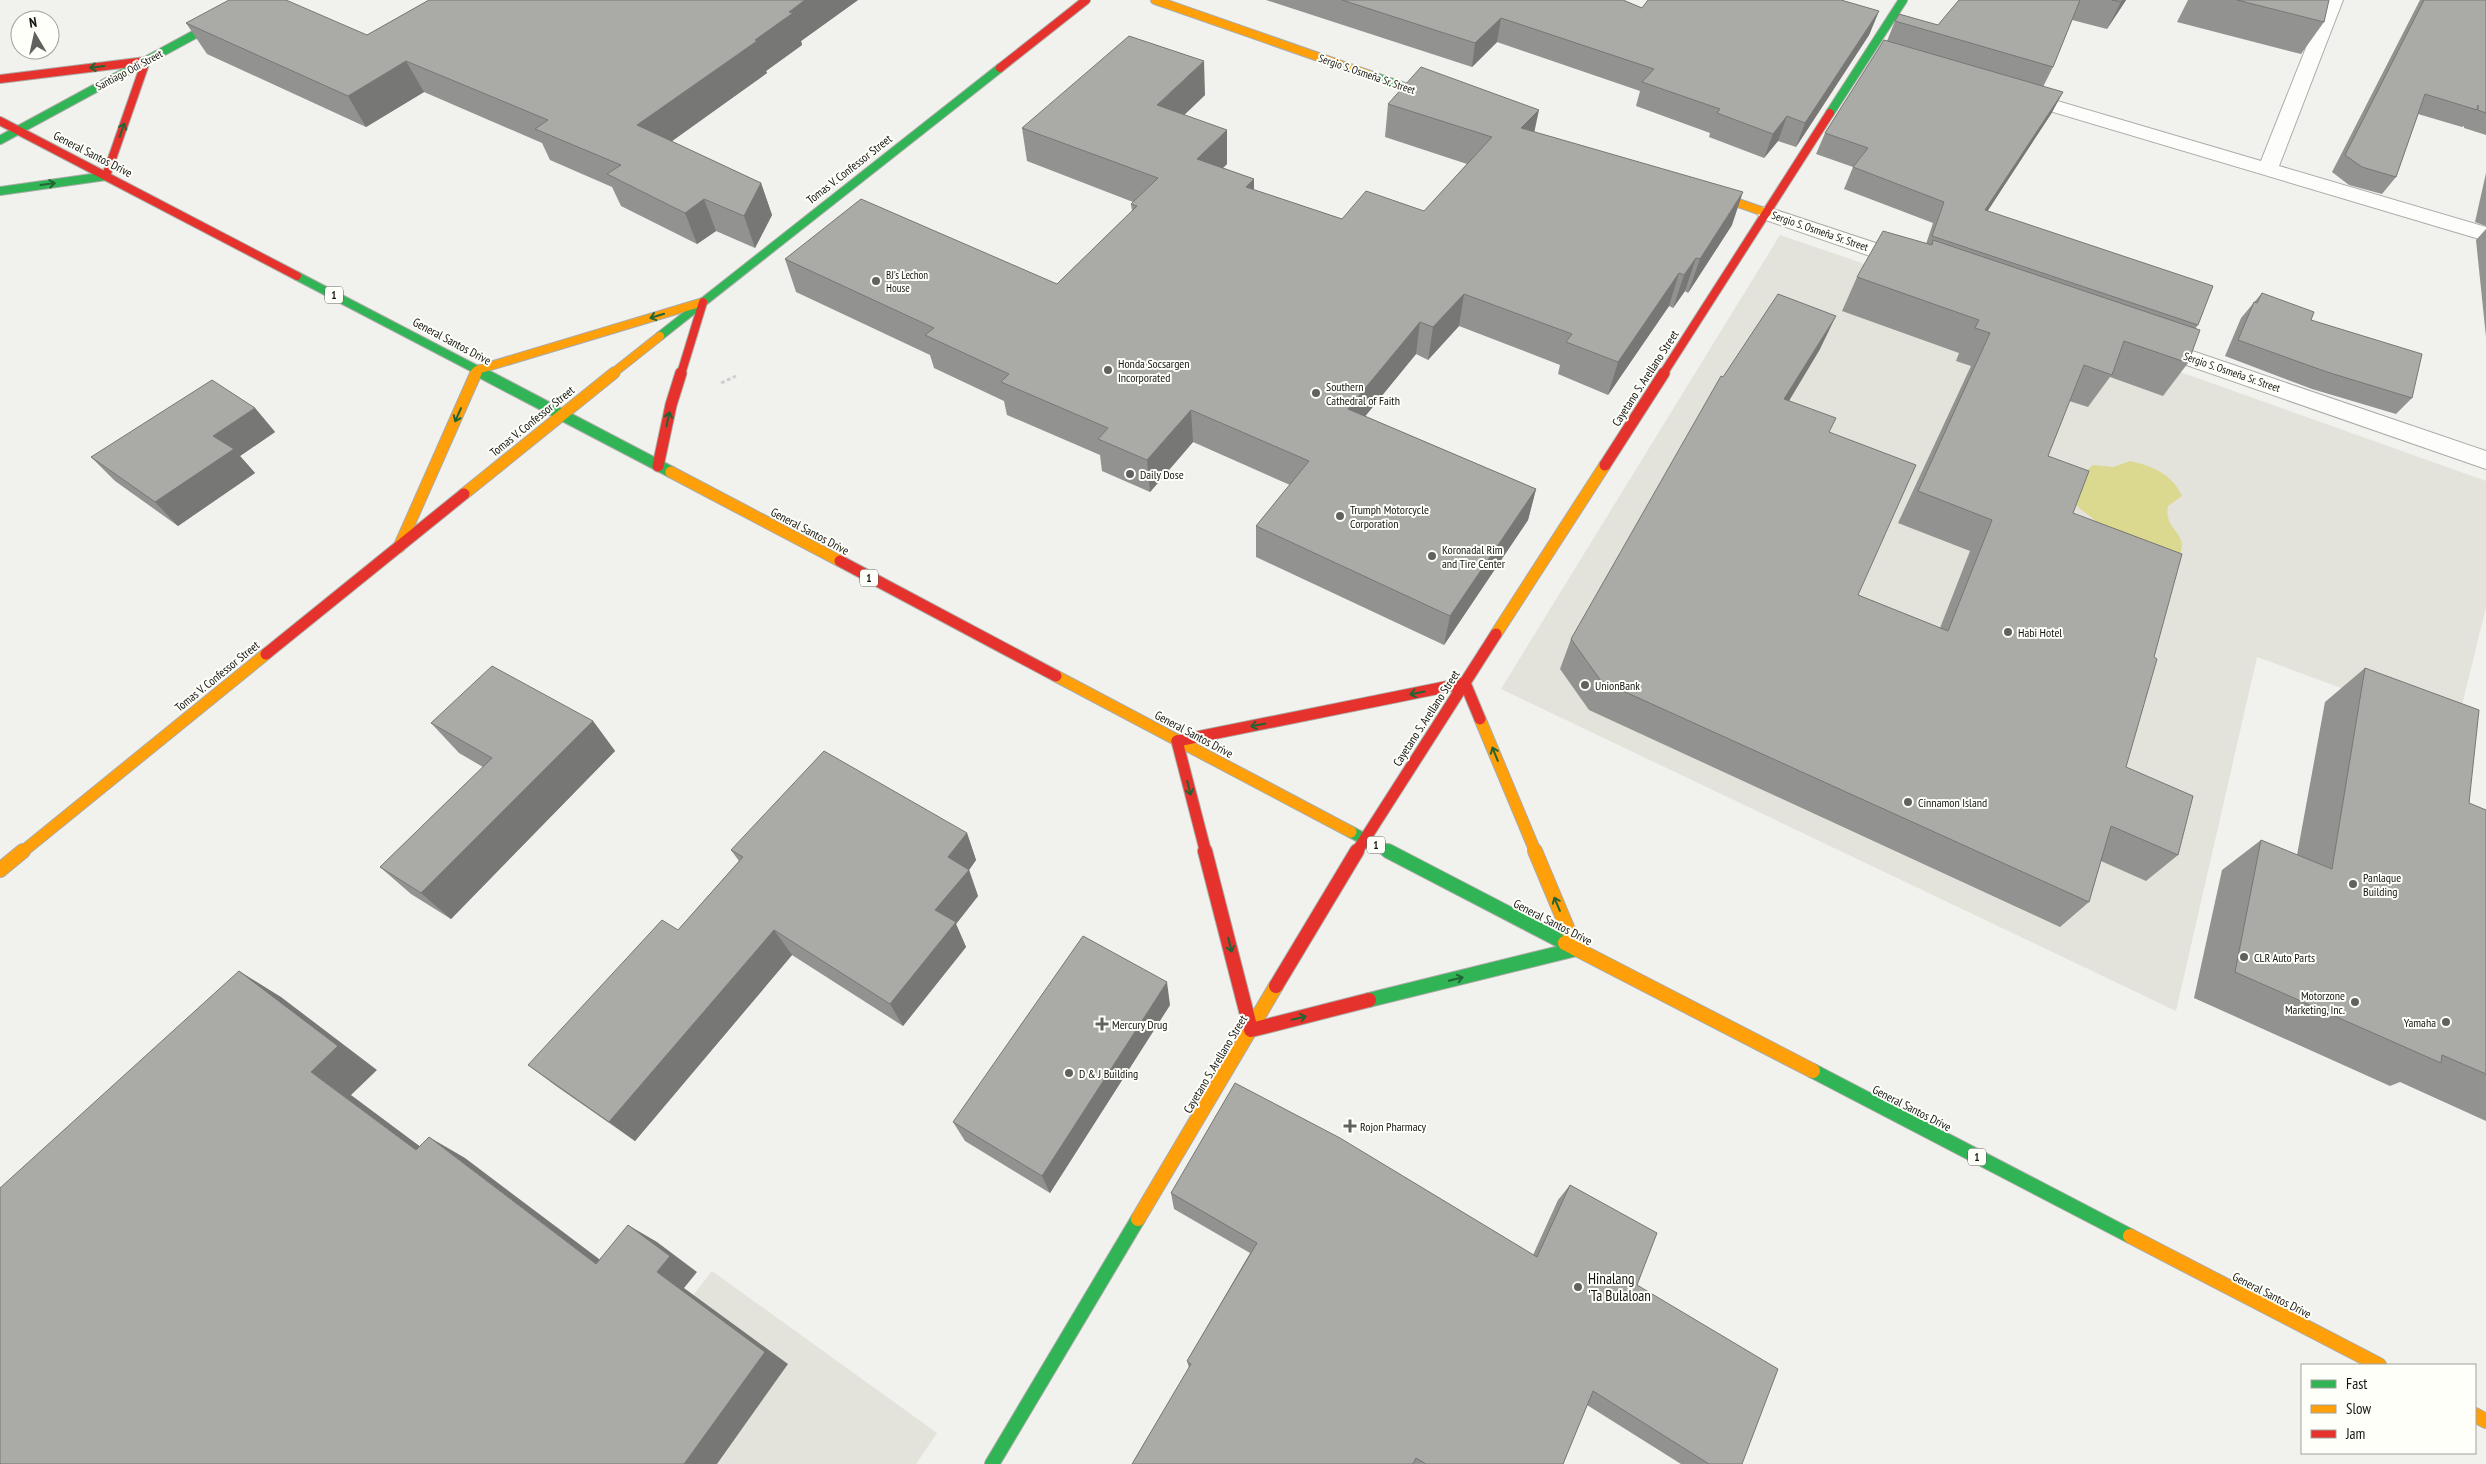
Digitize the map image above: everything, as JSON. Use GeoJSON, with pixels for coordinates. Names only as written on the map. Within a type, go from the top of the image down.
{"type":"FeatureCollection","features":[{"type":"Feature","properties":{"kind":"main road","name":"Santiago Odi Street"},"geometry":{"type":"LineString","coordinates":[[0,140],[258,0]]}},
{"type":"Feature","properties":{"kind":"main road","name":"Tomas V. Confessor Street"},"geometry":{"type":"LineString","coordinates":[[0,870],[562,414],[1086,0]]}},
{"type":"Feature","properties":{"kind":"main road","name":"Sergio S. Osmeña Sr. Street"},"geometry":{"type":"LineString","coordinates":[[1155,0],[1447,101]]}},
{"type":"Feature","properties":{"kind":"main road","name":"Cayetano S. Arellano Street"},"geometry":{"type":"LineString","coordinates":[[992,1464],[1364,839],[1903,0]]}},
{"type":"Feature","properties":{"kind":"main road"},"geometry":{"type":"LineString","coordinates":[[0,79],[146,61],[106,176],[0,191]]}},
{"type":"Feature","properties":{"kind":"main road","name":"General Santos Drive"},"geometry":{"type":"LineString","coordinates":[[0,121],[562,414],[1364,839],[2377,1364]]}},
{"type":"Feature","properties":{"kind":"main road","name":"Sergio S. Osmeña Sr. Street"},"geometry":{"type":"LineString","coordinates":[[1692,186],[1767,212]]}},
{"type":"Feature","properties":{"kind":"main road"},"geometry":{"type":"LineString","coordinates":[[398,547],[477,370],[703,302]]}},
{"type":"Feature","properties":{"kind":"main road"},"geometry":{"type":"LineString","coordinates":[[658,466],[671,405],[703,302]]}},
{"type":"Feature","properties":{"kind":"main road"},"geometry":{"type":"LineString","coordinates":[[1465,683],[1576,949],[1251,1030],[1177,741],[1465,683]]}},
{"type":"Feature","properties":{"kind":"street"},"geometry":{"type":"LineString","coordinates":[[2268,169],[2334,0]]}},
{"type":"Feature","properties":{"kind":"street"},"geometry":{"type":"LineString","coordinates":[[1870,52],[1889,57]]}},
{"type":"Feature","properties":{"kind":"street"},"geometry":{"type":"LineString","coordinates":[[2003,91],[2486,234]]}},
{"type":"Feature","properties":{"kind":"street","name":"Sergio S. Osmeña Sr. Street"},"geometry":{"type":"LineString","coordinates":[[1767,212],[1926,267]]}},
{"type":"Feature","properties":{"kind":"street","name":"Sergio S. Osmeña Sr. Street"},"geometry":{"type":"LineString","coordinates":[[2131,338],[2486,460]]}},
{"type":"Feature","properties":{"kind":"shaded area","name":"Habi Hotel"},"geometry":{"type":"Polygon","coordinates":[[[1780,235],[2200,379],[2486,481],[2486,607],[2456,730],[2257,657],[2176,1011],[1501,689],[1780,235]]]}},
{"type":"Feature","properties":{"kind":"shaded area"},"geometry":{"type":"Polygon","coordinates":[[[2130,461],[2146,465],[2161,472],[2173,482],[2182,496],[2168,506],[2169,521],[2182,543],[2178,559],[2099,527],[2076,504],[2074,493],[2078,482],[2093,465],[2113,467],[2130,461]]]}},
{"type":"Feature","properties":{"kind":"shaded area"},"geometry":{"type":"Polygon","coordinates":[[[712,1271],[937,1433],[916,1464],[562,1464],[712,1271]]]}},
{"type":"Feature","properties":{"kind":"building"},"geometry":{"type":"Polygon","coordinates":[[[229,0],[286,0],[367,35],[429,0],[805,0],[789,12],[793,13],[755,40],[757,41],[637,125],[761,183],[744,216],[704,199],[685,213],[607,174],[621,165],[535,129],[548,120],[406,61],[348,96],[186,23],[229,0]]]}},
{"type":"Feature","properties":{"kind":"building"},"geometry":{"type":"Polygon","coordinates":[[[1342,0],[1623,0],[1642,8],[1648,0],[1841,0],[1879,11],[1805,123],[1787,116],[1773,134],[1717,113],[1720,109],[1642,82],[1654,69],[1501,18],[1475,43],[1342,0]]]}},
{"type":"Feature","properties":{"kind":"building"},"geometry":{"type":"Polygon","coordinates":[[[1959,0],[2080,0],[2053,67],[1895,21],[1899,14],[1938,25],[1959,0]]]}},
{"type":"Feature","properties":{"kind":"building"},"geometry":{"type":"Polygon","coordinates":[[[2237,0],[2329,0],[2324,22],[2237,0]]]}},
{"type":"Feature","properties":{"kind":"building"},"geometry":{"type":"Polygon","coordinates":[[[2424,0],[2486,0],[2486,113],[2478,110],[2478,105],[2477,110],[2425,94],[2396,177],[2362,167],[2345,155],[2424,0]]]}},
{"type":"Feature","properties":{"kind":"building"},"geometry":{"type":"Polygon","coordinates":[[[1129,36],[1204,61],[1157,105],[1227,130],[1197,159],[1254,179],[1246,187],[1342,219],[1366,191],[1424,211],[1492,137],[1388,104],[1421,67],[1539,110],[1521,128],[1743,192],[1700,259],[1696,258],[1684,275],[1679,273],[1618,362],[1566,342],[1572,334],[1464,294],[1433,327],[1420,322],[1348,409],[1536,489],[1450,616],[1256,526],[1309,461],[1191,410],[1147,460],[1098,439],[1108,428],[1001,382],[1009,374],[925,335],[934,328],[785,259],[861,199],[1057,284],[1137,206],[1131,204],[1158,178],[1022,128],[1129,36]]]}},
{"type":"Feature","properties":{"kind":"building"},"geometry":{"type":"Polygon","coordinates":[[[1884,40],[2063,92],[1985,210],[2213,286],[2198,325],[1932,236],[1944,202],[1853,167],[1868,148],[1825,133],[1884,40]]]}},
{"type":"Feature","properties":{"kind":"building"},"geometry":{"type":"Polygon","coordinates":[[[1883,231],[1932,245],[1933,240],[2200,330],[2188,363],[2124,341],[2112,375],[2084,365],[2048,456],[2089,471],[2073,513],[2182,554],[2154,657],[2157,659],[2126,767],[2193,796],[2178,855],[2111,826],[2089,902],[1601,681],[1571,639],[1721,376],[1723,377],[1778,294],[1836,316],[1784,399],[1836,418],[1829,432],[1916,465],[1858,595],[1948,631],[1992,520],[1918,491],[1990,333],[1975,328],[1979,320],[1857,277],[1883,231]]]}},
{"type":"Feature","properties":{"kind":"building"},"geometry":{"type":"Polygon","coordinates":[[[2262,293],[2314,312],[2311,320],[2422,354],[2412,398],[2327,372],[2238,340],[2254,302],[2257,303],[2262,293]]]}},
{"type":"Feature","properties":{"kind":"building"},"geometry":{"type":"Polygon","coordinates":[[[212,380],[255,408],[213,436],[234,449],[155,502],[91,457],[212,380]]]}},
{"type":"Feature","properties":{"kind":"building"},"geometry":{"type":"Polygon","coordinates":[[[492,666],[593,721],[421,893],[380,867],[492,758],[431,723],[492,666]]]}},
{"type":"Feature","properties":{"kind":"building"},"geometry":{"type":"Polygon","coordinates":[[[2365,668],[2479,710],[2469,803],[2486,810],[2486,1074],[2442,1055],[2441,1063],[2235,972],[2261,840],[2332,869],[2365,668]]]}},
{"type":"Feature","properties":{"kind":"building"},"geometry":{"type":"Polygon","coordinates":[[[824,751],[967,833],[948,857],[969,870],[935,910],[956,922],[890,1004],[774,930],[609,1122],[528,1065],[662,920],[678,930],[743,857],[731,850],[824,751]]]}},
{"type":"Feature","properties":{"kind":"building","name":"D & J Building"},"geometry":{"type":"Polygon","coordinates":[[[1083,936],[1167,982],[1042,1176],[953,1122],[1083,936]]]}},
{"type":"Feature","properties":{"kind":"building"},"geometry":{"type":"Polygon","coordinates":[[[239,971],[338,1046],[311,1072],[416,1150],[429,1137],[596,1264],[628,1225],[670,1256],[657,1272],[765,1352],[684,1464],[0,1464],[0,1188],[239,971]]]}},
{"type":"Feature","properties":{"kind":"building"},"geometry":{"type":"Polygon","coordinates":[[[1235,1083],[1340,1138],[1537,1257],[1570,1185],[1657,1233],[1637,1285],[1778,1369],[1742,1464],[1709,1464],[1593,1391],[1563,1464],[1426,1464],[1416,1458],[1413,1464],[1132,1464],[1191,1364],[1187,1361],[1257,1243],[1171,1193],[1235,1083]]]}},
{"type":"Feature","properties":{"kind":"traffic: fast"},"geometry":{"type":"LineString","coordinates":[[0,140],[258,0]]}},
{"type":"Feature","properties":{"kind":"traffic: fast"},"geometry":{"type":"LineString","coordinates":[[1830,113],[1903,0]]}},
{"type":"Feature","properties":{"kind":"traffic: fast"},"geometry":{"type":"LineString","coordinates":[[660,336],[1000,68]]}},
{"type":"Feature","properties":{"kind":"traffic: fast"},"geometry":{"type":"LineString","coordinates":[[1370,75],[1439,99]]}},
{"type":"Feature","properties":{"kind":"traffic: fast"},"geometry":{"type":"LineString","coordinates":[[0,191],[106,176]]}},
{"type":"Feature","properties":{"kind":"traffic: fast"},"geometry":{"type":"LineString","coordinates":[[297,276],[671,472]]}},
{"type":"Feature","properties":{"kind":"traffic: fast"},"geometry":{"type":"LineString","coordinates":[[1351,832],[1565,943]]}},
{"type":"Feature","properties":{"kind":"traffic: fast"},"geometry":{"type":"LineString","coordinates":[[1369,1000],[1576,949]]}},
{"type":"Feature","properties":{"kind":"traffic: fast"},"geometry":{"type":"LineString","coordinates":[[1813,1071],[2130,1236]]}},
{"type":"Feature","properties":{"kind":"traffic: fast"},"geometry":{"type":"LineString","coordinates":[[992,1464],[1138,1219]]}},
{"type":"Feature","properties":{"kind":"traffic: slow"},"geometry":{"type":"LineString","coordinates":[[1155,0],[1370,75]]}},
{"type":"Feature","properties":{"kind":"traffic: slow"},"geometry":{"type":"LineString","coordinates":[[1704,191],[1767,213]]}},
{"type":"Feature","properties":{"kind":"traffic: slow"},"geometry":{"type":"LineString","coordinates":[[399,547],[477,370],[703,302]]}},
{"type":"Feature","properties":{"kind":"traffic: slow"},"geometry":{"type":"LineString","coordinates":[[464,494],[660,336]]}},
{"type":"Feature","properties":{"kind":"traffic: slow"},"geometry":{"type":"LineString","coordinates":[[1496,634],[1605,465]]}},
{"type":"Feature","properties":{"kind":"traffic: slow"},"geometry":{"type":"LineString","coordinates":[[671,472],[840,561]]}},
{"type":"Feature","properties":{"kind":"traffic: slow"},"geometry":{"type":"LineString","coordinates":[[0,870],[266,654]]}},
{"type":"Feature","properties":{"kind":"traffic: slow"},"geometry":{"type":"LineString","coordinates":[[1056,676],[1351,832]]}},
{"type":"Feature","properties":{"kind":"traffic: slow"},"geometry":{"type":"LineString","coordinates":[[1480,719],[1576,949]]}},
{"type":"Feature","properties":{"kind":"traffic: slow"},"geometry":{"type":"LineString","coordinates":[[1565,943],[1813,1071]]}},
{"type":"Feature","properties":{"kind":"traffic: slow"},"geometry":{"type":"LineString","coordinates":[[1138,1219],[1276,986]]}},
{"type":"Feature","properties":{"kind":"traffic: slow"},"geometry":{"type":"LineString","coordinates":[[2130,1236],[2377,1364]]}},
{"type":"Feature","properties":{"kind":"traffic: slow"},"geometry":{"type":"LineString","coordinates":[[2476,1416],[2486,1421]]}},
{"type":"Feature","properties":{"kind":"traffic: jam"},"geometry":{"type":"LineString","coordinates":[[1000,68],[1086,0]]}},
{"type":"Feature","properties":{"kind":"traffic: jam"},"geometry":{"type":"LineString","coordinates":[[0,79],[146,61],[106,176]]}},
{"type":"Feature","properties":{"kind":"traffic: jam"},"geometry":{"type":"LineString","coordinates":[[1605,465],[1830,113]]}},
{"type":"Feature","properties":{"kind":"traffic: jam"},"geometry":{"type":"LineString","coordinates":[[0,121],[297,276]]}},
{"type":"Feature","properties":{"kind":"traffic: jam"},"geometry":{"type":"LineString","coordinates":[[658,466],[671,405],[703,302]]}},
{"type":"Feature","properties":{"kind":"traffic: jam"},"geometry":{"type":"LineString","coordinates":[[266,654],[464,494]]}},
{"type":"Feature","properties":{"kind":"traffic: jam"},"geometry":{"type":"LineString","coordinates":[[840,561],[1056,676]]}},
{"type":"Feature","properties":{"kind":"traffic: jam"},"geometry":{"type":"LineString","coordinates":[[1276,986],[1364,839],[1496,634]]}},
{"type":"Feature","properties":{"kind":"traffic: jam"},"geometry":{"type":"LineString","coordinates":[[1177,741],[1465,683],[1480,719]]}},
{"type":"Feature","properties":{"kind":"traffic: jam"},"geometry":{"type":"LineString","coordinates":[[1177,741],[1251,1030],[1369,1000]]}},
{"type":"Feature","properties":{"kind":"place","name":"BJ's Lechon House"},"geometry":{"type":"Point","coordinates":[876,281]}},
{"type":"Feature","properties":{"kind":"place","name":"Honda Socsargen Incorporated"},"geometry":{"type":"Point","coordinates":[1108,370]}},
{"type":"Feature","properties":{"kind":"place","name":"Southern Cathedral of Faith"},"geometry":{"type":"Point","coordinates":[1316,393]}},
{"type":"Feature","properties":{"kind":"place","name":"Daily Dose"},"geometry":{"type":"Point","coordinates":[1130,474]}},
{"type":"Feature","properties":{"kind":"place","name":"Trumph Motorcycle Corporation"},"geometry":{"type":"Point","coordinates":[1340,516]}},
{"type":"Feature","properties":{"kind":"place","name":"Koronadal Rim and Tire Center"},"geometry":{"type":"Point","coordinates":[1432,556]}},
{"type":"Feature","properties":{"kind":"place","name":"Habi Hotel"},"geometry":{"type":"Point","coordinates":[2008,632]}},
{"type":"Feature","properties":{"kind":"place","name":"UnionBank"},"geometry":{"type":"Point","coordinates":[1585,685]}},
{"type":"Feature","properties":{"kind":"place","name":"Cinnamon Island"},"geometry":{"type":"Point","coordinates":[1908,802]}},
{"type":"Feature","properties":{"kind":"place","name":"Panlaque Building"},"geometry":{"type":"Point","coordinates":[2353,884]}},
{"type":"Feature","properties":{"kind":"place","name":"CLR Auto Parts"},"geometry":{"type":"Point","coordinates":[2244,957]}},
{"type":"Feature","properties":{"kind":"place","name":"Motorzone Marketing, Inc."},"geometry":{"type":"Point","coordinates":[2355,1002]}},
{"type":"Feature","properties":{"kind":"place","name":"Yamaha"},"geometry":{"type":"Point","coordinates":[2446,1022]}},
{"type":"Feature","properties":{"kind":"place","name":"Mercury Drug"},"geometry":{"type":"Point","coordinates":[1102,1024]}},
{"type":"Feature","properties":{"kind":"place","name":"D & J Building"},"geometry":{"type":"Point","coordinates":[1069,1073]}},
{"type":"Feature","properties":{"kind":"place","name":"Rojon Pharmacy"},"geometry":{"type":"Point","coordinates":[1350,1126]}},
{"type":"Feature","properties":{"kind":"place","name":"Hinalang 'Ta Bulaloan"},"geometry":{"type":"Point","coordinates":[1578,1287]}}]}
